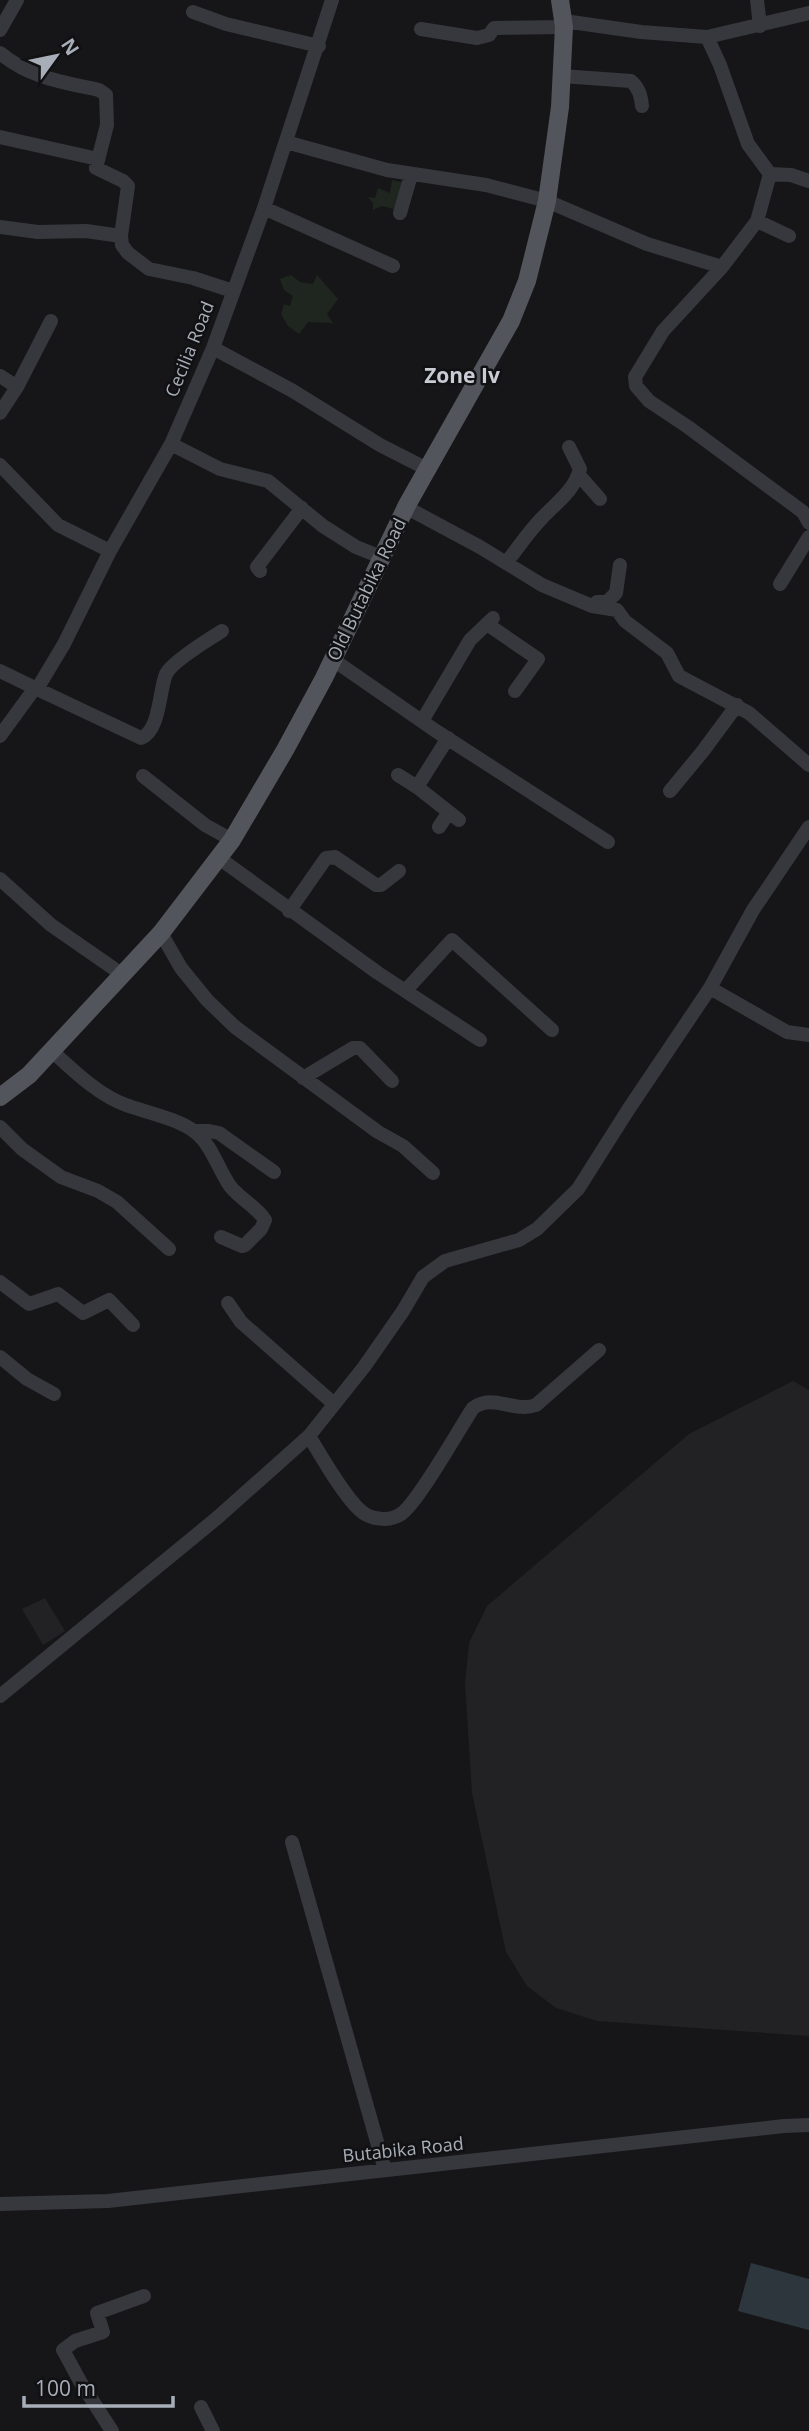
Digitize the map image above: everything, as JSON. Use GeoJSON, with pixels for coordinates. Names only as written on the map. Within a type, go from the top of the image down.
{"type":"FeatureCollection","features":[{"type":"Feature","properties":{"kind":"main road","name":"Old Butabika Road"},"geometry":{"type":"LineString","coordinates":[[0,1097],[29,1075],[161,933],[232,840],[285,750],[407,505],[512,321],[527,281],[547,201],[562,76],[564,24],[560,0]]}},
{"type":"Feature","properties":{"kind":"street"},"geometry":{"type":"LineString","coordinates":[[0,30],[18,0]]}},
{"type":"Feature","properties":{"kind":"street","name":"Cecilia Road"},"geometry":{"type":"LineString","coordinates":[[0,736],[36,689],[64,644],[110,551],[171,443],[213,348],[264,208],[332,0]]}},
{"type":"Feature","properties":{"kind":"street"},"geometry":{"type":"LineString","coordinates":[[757,0],[760,26]]}},
{"type":"Feature","properties":{"kind":"street"},"geometry":{"type":"LineString","coordinates":[[193,12],[226,24],[319,46]]}},
{"type":"Feature","properties":{"kind":"street"},"geometry":{"type":"LineString","coordinates":[[421,29],[477,38],[489,36],[494,28],[564,24],[707,37],[809,13]]}},
{"type":"Feature","properties":{"kind":"street"},"geometry":{"type":"LineString","coordinates":[[707,37],[720,65],[748,144],[770,174]]}},
{"type":"Feature","properties":{"kind":"street"},"geometry":{"type":"LineString","coordinates":[[0,53],[16,66],[31,73],[104,92],[107,98],[107,125],[96,168],[128,186],[122,246],[149,269],[192,278],[233,291]]}},
{"type":"Feature","properties":{"kind":"street"},"geometry":{"type":"LineString","coordinates":[[562,76],[631,81],[640,94],[642,106]]}},
{"type":"Feature","properties":{"kind":"street"},"geometry":{"type":"LineString","coordinates":[[0,137],[98,159]]}},
{"type":"Feature","properties":{"kind":"street"},"geometry":{"type":"LineString","coordinates":[[286,142],[387,170],[486,185],[547,201],[647,244],[722,267]]}},
{"type":"Feature","properties":{"kind":"street"},"geometry":{"type":"LineString","coordinates":[[770,174],[790,175],[809,181]]}},
{"type":"Feature","properties":{"kind":"street"},"geometry":{"type":"LineString","coordinates":[[770,174],[757,221],[722,267],[663,331],[635,377],[636,386],[649,401],[803,512],[809,523]]}},
{"type":"Feature","properties":{"kind":"street"},"geometry":{"type":"LineString","coordinates":[[400,213],[411,175]]}},
{"type":"Feature","properties":{"kind":"street"},"geometry":{"type":"LineString","coordinates":[[264,208],[393,266]]}},
{"type":"Feature","properties":{"kind":"street"},"geometry":{"type":"LineString","coordinates":[[757,221],[789,236]]}},
{"type":"Feature","properties":{"kind":"street"},"geometry":{"type":"LineString","coordinates":[[0,227],[38,232],[86,231],[121,236]]}},
{"type":"Feature","properties":{"kind":"street"},"geometry":{"type":"LineString","coordinates":[[0,413],[17,387],[51,321]]}},
{"type":"Feature","properties":{"kind":"street"},"geometry":{"type":"LineString","coordinates":[[213,348],[293,391],[380,445],[427,469]]}},
{"type":"Feature","properties":{"kind":"street"},"geometry":{"type":"LineString","coordinates":[[0,376],[17,387]]}},
{"type":"Feature","properties":{"kind":"street"},"geometry":{"type":"LineString","coordinates":[[171,443],[220,469],[268,481],[356,547],[381,556]]}},
{"type":"Feature","properties":{"kind":"street"},"geometry":{"type":"LineString","coordinates":[[506,563],[540,519],[562,500],[577,482],[580,470],[569,447]]}},
{"type":"Feature","properties":{"kind":"street"},"geometry":{"type":"LineString","coordinates":[[0,464],[58,525],[110,551]]}},
{"type":"Feature","properties":{"kind":"street"},"geometry":{"type":"LineString","coordinates":[[579,475],[600,499]]}},
{"type":"Feature","properties":{"kind":"street"},"geometry":{"type":"LineString","coordinates":[[407,505],[413,512],[542,585],[586,604],[617,611],[625,621],[667,653],[679,676],[737,705],[809,765]]}},
{"type":"Feature","properties":{"kind":"street"},"geometry":{"type":"LineString","coordinates":[[260,571],[257,567],[302,508]]}},
{"type":"Feature","properties":{"kind":"street"},"geometry":{"type":"LineString","coordinates":[[780,584],[809,537]]}},
{"type":"Feature","properties":{"kind":"street"},"geometry":{"type":"LineString","coordinates":[[586,604],[612,600],[616,593],[620,565]]}},
{"type":"Feature","properties":{"kind":"street"},"geometry":{"type":"LineString","coordinates":[[422,721],[470,640],[490,621],[538,659],[515,691]]}},
{"type":"Feature","properties":{"kind":"street"},"geometry":{"type":"LineString","coordinates":[[0,671],[144,737],[152,729],[169,670],[222,631]]}},
{"type":"Feature","properties":{"kind":"street"},"geometry":{"type":"LineString","coordinates":[[332,659],[447,738],[608,842]]}},
{"type":"Feature","properties":{"kind":"street"},"geometry":{"type":"LineString","coordinates":[[670,791],[737,705]]}},
{"type":"Feature","properties":{"kind":"street"},"geometry":{"type":"LineString","coordinates":[[416,787],[447,738]]}},
{"type":"Feature","properties":{"kind":"street"},"geometry":{"type":"LineString","coordinates":[[398,775],[454,816],[439,827]]}},
{"type":"Feature","properties":{"kind":"street"},"geometry":{"type":"LineString","coordinates":[[143,776],[205,825],[232,840]]}},
{"type":"Feature","properties":{"kind":"street"},"geometry":{"type":"LineString","coordinates":[[1,1693],[217,1518],[309,1436],[364,1367],[423,1277],[445,1261],[519,1240],[537,1229],[578,1189],[710,988],[753,910],[809,827]]}},
{"type":"Feature","properties":{"kind":"street"},"geometry":{"type":"LineString","coordinates":[[289,911],[326,858],[335,857],[376,885],[381,885],[399,871]]}},
{"type":"Feature","properties":{"kind":"street"},"geometry":{"type":"LineString","coordinates":[[219,858],[289,911],[480,1040]]}},
{"type":"Feature","properties":{"kind":"street"},"geometry":{"type":"LineString","coordinates":[[0,879],[51,925],[123,975]]}},
{"type":"Feature","properties":{"kind":"street"},"geometry":{"type":"LineString","coordinates":[[161,933],[181,968],[206,1000],[235,1027],[378,1132],[403,1146],[433,1173]]}},
{"type":"Feature","properties":{"kind":"street"},"geometry":{"type":"LineString","coordinates":[[406,990],[452,940],[552,1030]]}},
{"type":"Feature","properties":{"kind":"street"},"geometry":{"type":"LineString","coordinates":[[710,988],[787,1032],[809,1035]]}},
{"type":"Feature","properties":{"kind":"street"},"geometry":{"type":"LineString","coordinates":[[303,1078],[353,1048],[360,1048],[392,1081]]}},
{"type":"Feature","properties":{"kind":"street"},"geometry":{"type":"LineString","coordinates":[[52,1051],[116,1101],[153,1112],[195,1131],[209,1130],[219,1133],[274,1172]]}},
{"type":"Feature","properties":{"kind":"street"},"geometry":{"type":"LineString","coordinates":[[0,1127],[43,1166],[117,1202],[169,1249]]}},
{"type":"Feature","properties":{"kind":"street"},"geometry":{"type":"LineString","coordinates":[[195,1131],[231,1188],[265,1220],[261,1229],[245,1245],[221,1237]]}},
{"type":"Feature","properties":{"kind":"street"},"geometry":{"type":"LineString","coordinates":[[0,1282],[29,1304],[58,1294],[83,1313],[109,1300],[133,1325]]}},
{"type":"Feature","properties":{"kind":"street"},"geometry":{"type":"LineString","coordinates":[[228,1303],[241,1322],[334,1403]]}},
{"type":"Feature","properties":{"kind":"street"},"geometry":{"type":"LineString","coordinates":[[309,1436],[330,1471],[358,1508],[375,1518],[392,1518],[409,1508],[472,1408],[488,1400],[527,1408],[536,1405],[599,1350]]}},
{"type":"Feature","properties":{"kind":"street"},"geometry":{"type":"LineString","coordinates":[[0,1357],[27,1379],[54,1394]]}},
{"type":"Feature","properties":{"kind":"street"},"geometry":{"type":"LineString","coordinates":[[292,1842],[386,2170]]}},
{"type":"Feature","properties":{"kind":"street","name":"Butabika Road"},"geometry":{"type":"LineString","coordinates":[[0,2204],[108,2201],[809,2125]]}},
{"type":"Feature","properties":{"kind":"street"},"geometry":{"type":"LineString","coordinates":[[112,2431],[63,2350],[75,2341],[103,2332],[97,2313],[144,2296]]}},
{"type":"Feature","properties":{"kind":"street"},"geometry":{"type":"LineString","coordinates":[[201,2407],[213,2431]]}},
{"type":"Feature","properties":{"kind":"shaded area"},"geometry":{"type":"Polygon","coordinates":[[[392,180],[406,183],[397,210],[382,206],[373,210],[373,203],[368,197],[375,198],[378,188],[390,193],[392,180]]]}},
{"type":"Feature","properties":{"kind":"shaded area"},"geometry":{"type":"Polygon","coordinates":[[[291,275],[300,282],[313,284],[317,275],[338,299],[327,314],[333,323],[308,322],[299,334],[288,326],[281,314],[284,304],[290,306],[293,296],[284,290],[280,279],[291,275]]]}},
{"type":"Feature","properties":{"kind":"shaded area"},"geometry":{"type":"Polygon","coordinates":[[[793,1381],[809,1390],[809,2036],[597,2021],[556,2008],[527,1986],[506,1952],[472,1793],[465,1684],[469,1643],[487,1606],[689,1434],[793,1381]]]}},
{"type":"Feature","properties":{"kind":"shaded area"},"geometry":{"type":"Polygon","coordinates":[[[45,1598],[65,1631],[43,1645],[22,1609],[45,1598]]]}},
{"type":"Feature","properties":{"kind":"shaded area"},"geometry":{"type":"Polygon","coordinates":[[[751,2263],[809,2279],[809,2330],[738,2311],[751,2263]]]}},
{"type":"Feature","properties":{"kind":"district","name":"Zone Iv"},"geometry":{"type":"Point","coordinates":[462,375]}}]}
